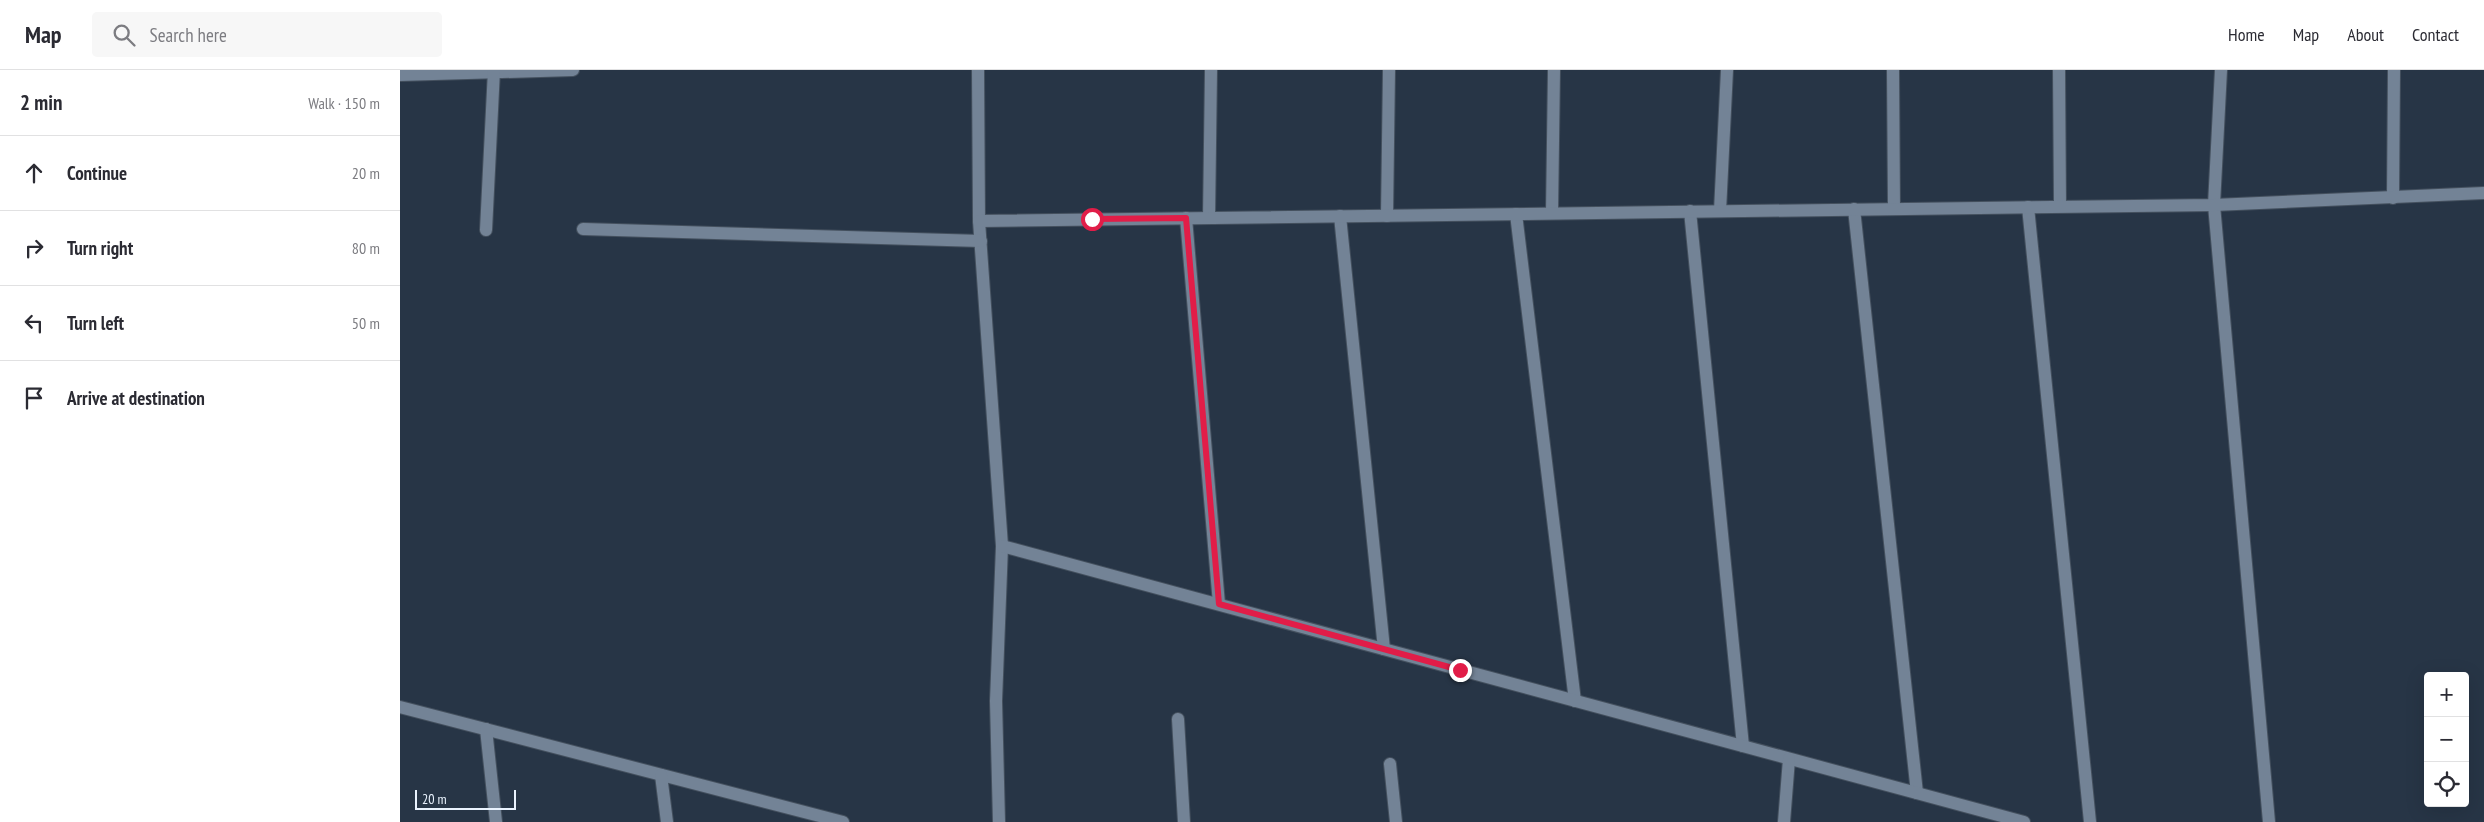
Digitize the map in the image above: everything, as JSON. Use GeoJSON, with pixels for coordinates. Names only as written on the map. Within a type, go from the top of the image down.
{"type":"FeatureCollection","features":[{"type":"Feature","properties":{"kind":"street"},"geometry":{"type":"LineString","coordinates":[[400,75],[573,70]]}},
{"type":"Feature","properties":{"kind":"street"},"geometry":{"type":"LineString","coordinates":[[978,70],[979,221],[1002,546],[996,701],[999,822]]}},
{"type":"Feature","properties":{"kind":"street"},"geometry":{"type":"LineString","coordinates":[[1209,218],[1211,70]]}},
{"type":"Feature","properties":{"kind":"street"},"geometry":{"type":"LineString","coordinates":[[1387,216],[1389,70]]}},
{"type":"Feature","properties":{"kind":"street"},"geometry":{"type":"LineString","coordinates":[[1552,213],[1554,70]]}},
{"type":"Feature","properties":{"kind":"street"},"geometry":{"type":"LineString","coordinates":[[1720,211],[1726,70]]}},
{"type":"Feature","properties":{"kind":"street"},"geometry":{"type":"LineString","coordinates":[[1893,70],[1894,209]]}},
{"type":"Feature","properties":{"kind":"street"},"geometry":{"type":"LineString","coordinates":[[2059,70],[2060,206]]}},
{"type":"Feature","properties":{"kind":"street"},"geometry":{"type":"LineString","coordinates":[[2221,70],[2214,205],[2269,822]]}},
{"type":"Feature","properties":{"kind":"street"},"geometry":{"type":"LineString","coordinates":[[2393,198],[2394,70]]}},
{"type":"Feature","properties":{"kind":"street"},"geometry":{"type":"LineString","coordinates":[[486,230],[494,71]]}},
{"type":"Feature","properties":{"kind":"street"},"geometry":{"type":"LineString","coordinates":[[979,221],[2214,205],[2484,194]]}},
{"type":"Feature","properties":{"kind":"street"},"geometry":{"type":"LineString","coordinates":[[2028,207],[2090,822]]}},
{"type":"Feature","properties":{"kind":"street"},"geometry":{"type":"LineString","coordinates":[[1854,209],[1917,793]]}},
{"type":"Feature","properties":{"kind":"street"},"geometry":{"type":"LineString","coordinates":[[1690,211],[1743,746]]}},
{"type":"Feature","properties":{"kind":"street"},"geometry":{"type":"LineString","coordinates":[[1516,214],[1575,701]]}},
{"type":"Feature","properties":{"kind":"street"},"geometry":{"type":"LineString","coordinates":[[1340,216],[1384,649]]}},
{"type":"Feature","properties":{"kind":"street"},"geometry":{"type":"LineString","coordinates":[[1186,218],[1219,604]]}},
{"type":"Feature","properties":{"kind":"street"},"geometry":{"type":"LineString","coordinates":[[583,229],[981,241]]}},
{"type":"Feature","properties":{"kind":"street"},"geometry":{"type":"LineString","coordinates":[[1002,546],[2024,822]]}},
{"type":"Feature","properties":{"kind":"street"},"geometry":{"type":"LineString","coordinates":[[400,707],[839,821]]}},
{"type":"Feature","properties":{"kind":"street"},"geometry":{"type":"LineString","coordinates":[[1178,719],[1184,822]]}},
{"type":"Feature","properties":{"kind":"street"},"geometry":{"type":"LineString","coordinates":[[486,730],[496,822]]}},
{"type":"Feature","properties":{"kind":"street"},"geometry":{"type":"LineString","coordinates":[[1784,822],[1789,759]]}},
{"type":"Feature","properties":{"kind":"street"},"geometry":{"type":"LineString","coordinates":[[1390,764],[1396,822]]}},
{"type":"Feature","properties":{"kind":"street"},"geometry":{"type":"LineString","coordinates":[[661,775],[667,822]]}},
{"type":"Feature","properties":{"kind":"route"},"geometry":{"type":"LineString","coordinates":[[1092,219],[1186,218],[1219,604],[1460,670]]}}]}
